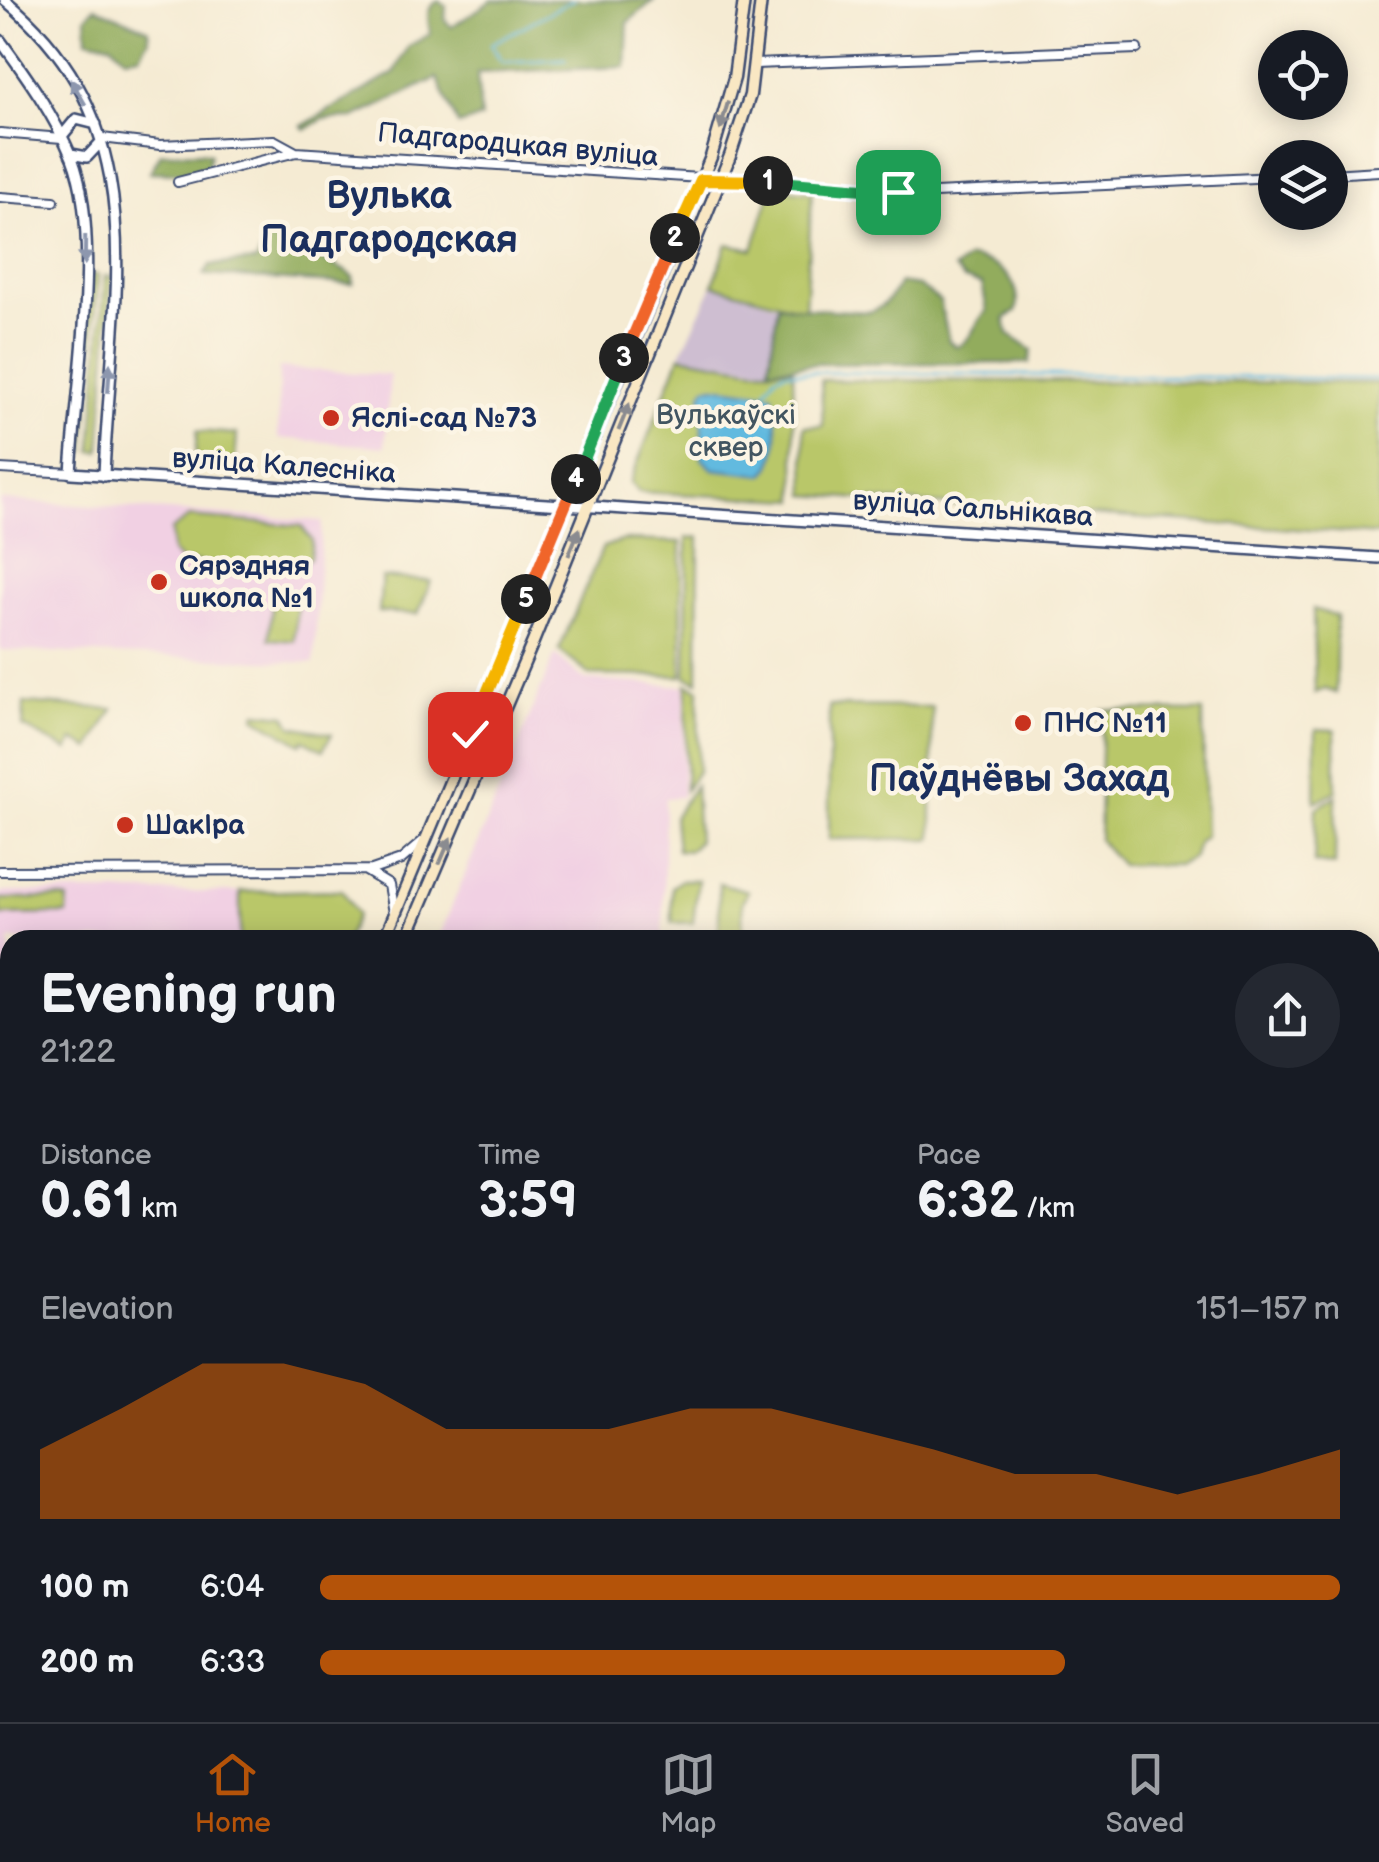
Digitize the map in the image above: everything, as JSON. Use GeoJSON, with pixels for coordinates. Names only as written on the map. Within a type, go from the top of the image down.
{"type":"FeatureCollection","features":[{"type":"Feature","properties":{"kind":"main road"},"geometry":{"type":"LineString","coordinates":[[388,930],[701,180],[731,93],[744,0]]}},
{"type":"Feature","properties":{"kind":"main road"},"geometry":{"type":"LineString","coordinates":[[410,930],[720,180],[745,112],[755,64],[761,0]]}},
{"type":"Feature","properties":{"kind":"street"},"geometry":{"type":"LineString","coordinates":[[5,0],[54,51],[98,126],[116,196],[118,241],[104,476]]}},
{"type":"Feature","properties":{"kind":"street"},"geometry":{"type":"LineString","coordinates":[[0,40],[42,98],[71,154],[86,240],[71,474]]}},
{"type":"Feature","properties":{"kind":"street"},"geometry":{"type":"LineString","coordinates":[[755,64],[1137,50]]}},
{"type":"Feature","properties":{"kind":"street"},"geometry":{"type":"LineString","coordinates":[[62,138],[67,126],[76,119],[88,119],[98,126]]}},
{"type":"Feature","properties":{"kind":"street"},"geometry":{"type":"LineString","coordinates":[[0,133],[62,138]]}},
{"type":"Feature","properties":{"kind":"street"},"geometry":{"type":"LineString","coordinates":[[71,154],[93,155],[102,138]]}},
{"type":"Feature","properties":{"kind":"street","name":"Падгародцкая вуліца"},"geometry":{"type":"LineString","coordinates":[[102,138],[160,145],[274,140],[296,152]]}},
{"type":"Feature","properties":{"kind":"street","name":"Падгародцкая вуліца"},"geometry":{"type":"LineString","coordinates":[[178,182],[296,152],[952,194],[1258,178]]}},
{"type":"Feature","properties":{"kind":"street"},"geometry":{"type":"LineString","coordinates":[[1348,173],[1379,171]]}},
{"type":"Feature","properties":{"kind":"street"},"geometry":{"type":"LineString","coordinates":[[0,197],[54,201]]}},
{"type":"Feature","properties":{"kind":"street","name":"вуліца Калесніка"},"geometry":{"type":"LineString","coordinates":[[0,470],[564,506]]}},
{"type":"Feature","properties":{"kind":"street","name":"вуліца Сальнікава"},"geometry":{"type":"LineString","coordinates":[[564,506],[1379,558]]}},
{"type":"Feature","properties":{"kind":"street"},"geometry":{"type":"LineString","coordinates":[[0,871],[362,870],[402,860],[429,834]]}},
{"type":"Feature","properties":{"kind":"street"},"geometry":{"type":"LineString","coordinates":[[362,870],[389,886],[393,919]]}},
{"type":"Feature","properties":{"kind":"shaded area"},"geometry":{"type":"Polygon","coordinates":[[[713,285],[778,305],[769,369],[680,356],[713,285]]]}},
{"type":"Feature","properties":{"kind":"shaded area","name":"Яслі-сад №73"},"geometry":{"type":"Polygon","coordinates":[[[279,368],[390,375],[385,447],[278,438],[279,368]]]}},
{"type":"Feature","properties":{"kind":"shaded area","name":"Сярэдняя школа №1"},"geometry":{"type":"Polygon","coordinates":[[[0,500],[322,521],[314,663],[0,650],[0,500]]]}},
{"type":"Feature","properties":{"kind":"shaded area"},"geometry":{"type":"Polygon","coordinates":[[[555,654],[585,680],[685,686],[682,797],[665,798],[663,930],[442,930],[555,654]]]}},
{"type":"Feature","properties":{"kind":"shaded area"},"geometry":{"type":"Polygon","coordinates":[[[0,892],[240,892],[240,930],[0,930],[0,892]]]}},
{"type":"Feature","properties":{"kind":"green space"},"geometry":{"type":"Polygon","coordinates":[[[492,0],[654,0],[628,22],[626,67],[477,73],[481,118],[458,125],[437,78],[354,118],[323,119],[305,130],[302,126],[394,73],[409,46],[430,34],[428,20],[433,4],[438,1],[446,6],[445,21],[452,27],[492,0]]]}},
{"type":"Feature","properties":{"kind":"green space"},"geometry":{"type":"Polygon","coordinates":[[[95,7],[148,29],[149,39],[140,55],[125,57],[112,44],[87,39],[86,17],[95,7]]]}},
{"type":"Feature","properties":{"kind":"green space"},"geometry":{"type":"Polygon","coordinates":[[[161,153],[210,154],[207,167],[181,173],[150,172],[161,153]]]}},
{"type":"Feature","properties":{"kind":"green space"},"geometry":{"type":"Polygon","coordinates":[[[772,188],[812,192],[805,310],[713,285],[727,244],[753,249],[772,188]]]}},
{"type":"Feature","properties":{"kind":"green space"},"geometry":{"type":"Polygon","coordinates":[[[268,240],[338,267],[353,277],[353,284],[204,275],[210,265],[256,261],[268,240]]]}},
{"type":"Feature","properties":{"kind":"green space"},"geometry":{"type":"Polygon","coordinates":[[[969,258],[998,268],[1012,282],[1018,301],[1016,312],[1005,318],[1008,334],[1032,350],[1029,363],[816,364],[769,369],[778,305],[872,311],[885,303],[900,283],[919,286],[940,301],[949,341],[957,347],[967,340],[987,311],[982,284],[964,279],[954,269],[969,258]]]}},
{"type":"Feature","properties":{"kind":"green space"},"geometry":{"type":"Polygon","coordinates":[[[90,274],[98,275],[85,451],[78,451],[90,274]]]}},
{"type":"Feature","properties":{"kind":"green space"},"geometry":{"type":"Polygon","coordinates":[[[105,276],[112,276],[100,451],[92,451],[105,276]]]}},
{"type":"Feature","properties":{"kind":"green space","name":"Вулькаўскі сквер"},"geometry":{"type":"Polygon","coordinates":[[[680,356],[754,369],[793,369],[796,500],[639,492],[630,482],[680,356]]]}},
{"type":"Feature","properties":{"kind":"green space"},"geometry":{"type":"Polygon","coordinates":[[[821,380],[1379,383],[1379,535],[806,495],[804,426],[823,426],[821,380]]]}},
{"type":"Feature","properties":{"kind":"green space"},"geometry":{"type":"Polygon","coordinates":[[[197,431],[237,434],[235,461],[195,458],[197,431]]]}},
{"type":"Feature","properties":{"kind":"green space"},"geometry":{"type":"Polygon","coordinates":[[[189,517],[301,526],[312,540],[310,558],[289,570],[181,561],[172,552],[171,530],[189,517]]]}},
{"type":"Feature","properties":{"kind":"green space"},"geometry":{"type":"Polygon","coordinates":[[[699,537],[698,682],[686,677],[687,538],[699,537]]]}},
{"type":"Feature","properties":{"kind":"green space"},"geometry":{"type":"Polygon","coordinates":[[[624,540],[681,542],[682,676],[590,675],[559,650],[603,547],[624,540]]]}},
{"type":"Feature","properties":{"kind":"green space"},"geometry":{"type":"Polygon","coordinates":[[[382,577],[431,581],[418,614],[379,612],[382,577]]]}},
{"type":"Feature","properties":{"kind":"green space"},"geometry":{"type":"Polygon","coordinates":[[[273,592],[298,594],[294,641],[269,639],[273,592]]]}},
{"type":"Feature","properties":{"kind":"green space"},"geometry":{"type":"Polygon","coordinates":[[[1313,609],[1336,616],[1336,693],[1325,689],[1315,693],[1313,609]]]}},
{"type":"Feature","properties":{"kind":"green space"},"geometry":{"type":"Polygon","coordinates":[[[687,684],[699,689],[698,770],[685,790],[687,684]]]}},
{"type":"Feature","properties":{"kind":"green space"},"geometry":{"type":"Polygon","coordinates":[[[24,703],[113,709],[90,749],[74,740],[68,750],[23,727],[24,703]]]}},
{"type":"Feature","properties":{"kind":"green space"},"geometry":{"type":"Polygon","coordinates":[[[829,706],[932,707],[932,839],[829,839],[829,706]]]}},
{"type":"Feature","properties":{"kind":"green space"},"geometry":{"type":"Polygon","coordinates":[[[1102,710],[1203,711],[1205,836],[1198,841],[1194,857],[1178,865],[1121,865],[1099,840],[1102,710]]]}},
{"type":"Feature","properties":{"kind":"green space"},"geometry":{"type":"Polygon","coordinates":[[[257,712],[286,715],[292,726],[332,734],[323,750],[304,740],[301,744],[255,717],[257,712]]]}},
{"type":"Feature","properties":{"kind":"green space"},"geometry":{"type":"Polygon","coordinates":[[[1316,729],[1335,730],[1336,791],[1315,802],[1316,729]]]}},
{"type":"Feature","properties":{"kind":"green space"},"geometry":{"type":"Polygon","coordinates":[[[695,785],[698,841],[688,851],[677,850],[674,817],[695,785]]]}},
{"type":"Feature","properties":{"kind":"green space"},"geometry":{"type":"Polygon","coordinates":[[[1336,796],[1335,865],[1314,863],[1316,809],[1336,796]]]}},
{"type":"Feature","properties":{"kind":"green space"},"geometry":{"type":"Polygon","coordinates":[[[681,880],[698,880],[693,923],[672,923],[672,887],[681,880]]]}},
{"type":"Feature","properties":{"kind":"green space"},"geometry":{"type":"Polygon","coordinates":[[[719,883],[748,891],[742,902],[743,930],[719,930],[719,883]]]}},
{"type":"Feature","properties":{"kind":"green space"},"geometry":{"type":"Polygon","coordinates":[[[342,890],[357,914],[350,930],[240,930],[240,892],[342,890]]]}},
{"type":"Feature","properties":{"kind":"green space"},"geometry":{"type":"Polygon","coordinates":[[[0,899],[68,900],[67,914],[1,915],[0,899]]]}},
{"type":"Feature","properties":{"kind":"water"},"geometry":{"type":"Polygon","coordinates":[[[706,387],[773,394],[776,448],[763,475],[713,469],[702,459],[702,394],[706,387]]]}},
{"type":"Feature","properties":{"kind":"waterway"},"geometry":{"type":"LineString","coordinates":[[566,59],[502,62],[491,44],[573,0]]}},
{"type":"Feature","properties":{"kind":"waterway"},"geometry":{"type":"LineString","coordinates":[[766,390],[775,376],[786,372],[1379,379]]}},
{"type":"Feature","properties":{"kind":"place","name":"Яслі-сад №73"},"geometry":{"type":"Point","coordinates":[331,418]}},
{"type":"Feature","properties":{"kind":"place","name":"Сярэдняя школа №1"},"geometry":{"type":"Point","coordinates":[159,582]}},
{"type":"Feature","properties":{"kind":"place","name":"ПНС №11"},"geometry":{"type":"Point","coordinates":[1023,723]}},
{"type":"Feature","properties":{"kind":"place","name":"ШакІра"},"geometry":{"type":"Point","coordinates":[125,825]}},
{"type":"Feature","properties":{"kind":"district","name":"Вулька Падгародская"},"geometry":{"type":"Point","coordinates":[389,218]}},
{"type":"Feature","properties":{"kind":"district","name":"Паўднёвы Захад"},"geometry":{"type":"Point","coordinates":[1019,779]}},
{"type":"Feature","properties":{"kind":"route"},"geometry":{"type":"LineString","coordinates":[[470,734],[652,289],[701,180],[751,180],[898,192]]}}]}
